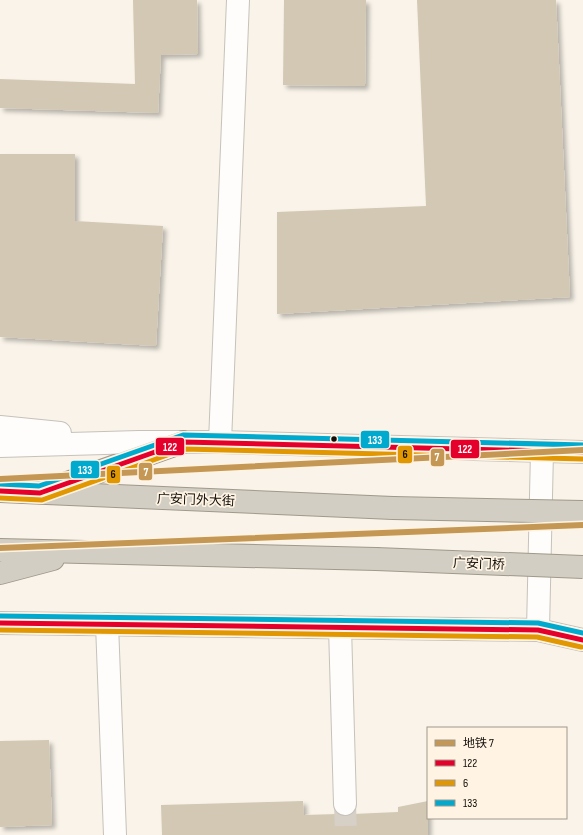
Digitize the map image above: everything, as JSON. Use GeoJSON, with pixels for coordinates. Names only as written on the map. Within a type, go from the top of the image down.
{"type":"FeatureCollection","features":[{"type":"Feature","properties":{"kind":"highway"},"geometry":{"type":"LineString","coordinates":[[40,493],[183,442]]}},
{"type":"Feature","properties":{"kind":"highway","name":"广安门外大街"},"geometry":{"type":"LineString","coordinates":[[0,491],[393,508],[583,512]]}},
{"type":"Feature","properties":{"kind":"highway"},"geometry":{"type":"LineString","coordinates":[[0,550],[77,552]]}},
{"type":"Feature","properties":{"kind":"highway"},"geometry":{"type":"LineString","coordinates":[[0,573],[77,552]]}},
{"type":"Feature","properties":{"kind":"highway","name":"广安门桥"},"geometry":{"type":"LineString","coordinates":[[77,552],[376,559],[583,567]]}},
{"type":"Feature","properties":{"kind":"street"},"geometry":{"type":"LineString","coordinates":[[220,442],[238,0]]}},
{"type":"Feature","properties":{"kind":"street"},"geometry":{"type":"LineString","coordinates":[[0,427],[139,442]]}},
{"type":"Feature","properties":{"kind":"street"},"geometry":{"type":"LineString","coordinates":[[0,446],[139,442],[220,442],[583,452]]}},
{"type":"Feature","properties":{"kind":"street"},"geometry":{"type":"LineString","coordinates":[[538,630],[542,451]]}},
{"type":"Feature","properties":{"kind":"street"},"geometry":{"type":"LineString","coordinates":[[0,623],[340,626],[538,630],[583,640]]}},
{"type":"Feature","properties":{"kind":"street"},"geometry":{"type":"LineString","coordinates":[[107,624],[115,835]]}},
{"type":"Feature","properties":{"kind":"street"},"geometry":{"type":"LineString","coordinates":[[340,626],[345,804]]}},
{"type":"Feature","properties":{"kind":"building"},"geometry":{"type":"Polygon","coordinates":[[[133,0],[197,0],[198,54],[161,55],[158,113],[0,108],[0,79],[135,84],[133,0]]]}},
{"type":"Feature","properties":{"kind":"building"},"geometry":{"type":"Polygon","coordinates":[[[284,0],[366,0],[365,86],[283,85],[284,0]]]}},
{"type":"Feature","properties":{"kind":"building"},"geometry":{"type":"Polygon","coordinates":[[[417,0],[556,0],[570,297],[277,314],[277,212],[426,206],[417,0]]]}},
{"type":"Feature","properties":{"kind":"building"},"geometry":{"type":"Polygon","coordinates":[[[0,154],[75,154],[75,221],[163,226],[156,346],[0,337],[0,154]]]}},
{"type":"Feature","properties":{"kind":"building"},"geometry":{"type":"Polygon","coordinates":[[[49,740],[52,825],[0,827],[0,741],[49,740]]]}},
{"type":"Feature","properties":{"kind":"building"},"geometry":{"type":"Polygon","coordinates":[[[303,801],[304,815],[338,814],[345,816],[353,814],[398,812],[398,807],[427,801],[428,835],[162,835],[161,805],[303,801]]]}},
{"type":"Feature","properties":{"kind":"tunnel"},"geometry":{"type":"LineString","coordinates":[[345,804],[346,835]]}},
{"type":"Feature","properties":{"kind":"metro line","name":"7"},"geometry":{"type":"LineString","coordinates":[[0,479],[583,450]]}},
{"type":"Feature","properties":{"kind":"metro line","name":"7"},"geometry":{"type":"LineString","coordinates":[[0,548],[583,525]]}},
{"type":"Feature","properties":{"kind":"transit line","name":"133"},"geometry":{"type":"LineString","coordinates":[[0,484],[39,486],[183,435],[583,445]]}},
{"type":"Feature","properties":{"kind":"transit line","name":"122"},"geometry":{"type":"LineString","coordinates":[[0,491],[40,493],[183,442],[583,452]]}},
{"type":"Feature","properties":{"kind":"transit line","name":"6"},"geometry":{"type":"LineString","coordinates":[[0,498],[42,500],[184,449],[583,459]]}},
{"type":"Feature","properties":{"kind":"transit line","name":"133"},"geometry":{"type":"LineString","coordinates":[[0,616],[538,623],[583,633]]}},
{"type":"Feature","properties":{"kind":"transit line","name":"122"},"geometry":{"type":"LineString","coordinates":[[0,623],[538,630],[583,640]]}},
{"type":"Feature","properties":{"kind":"transit line","name":"6"},"geometry":{"type":"LineString","coordinates":[[0,630],[537,637],[581,647]]}}]}
